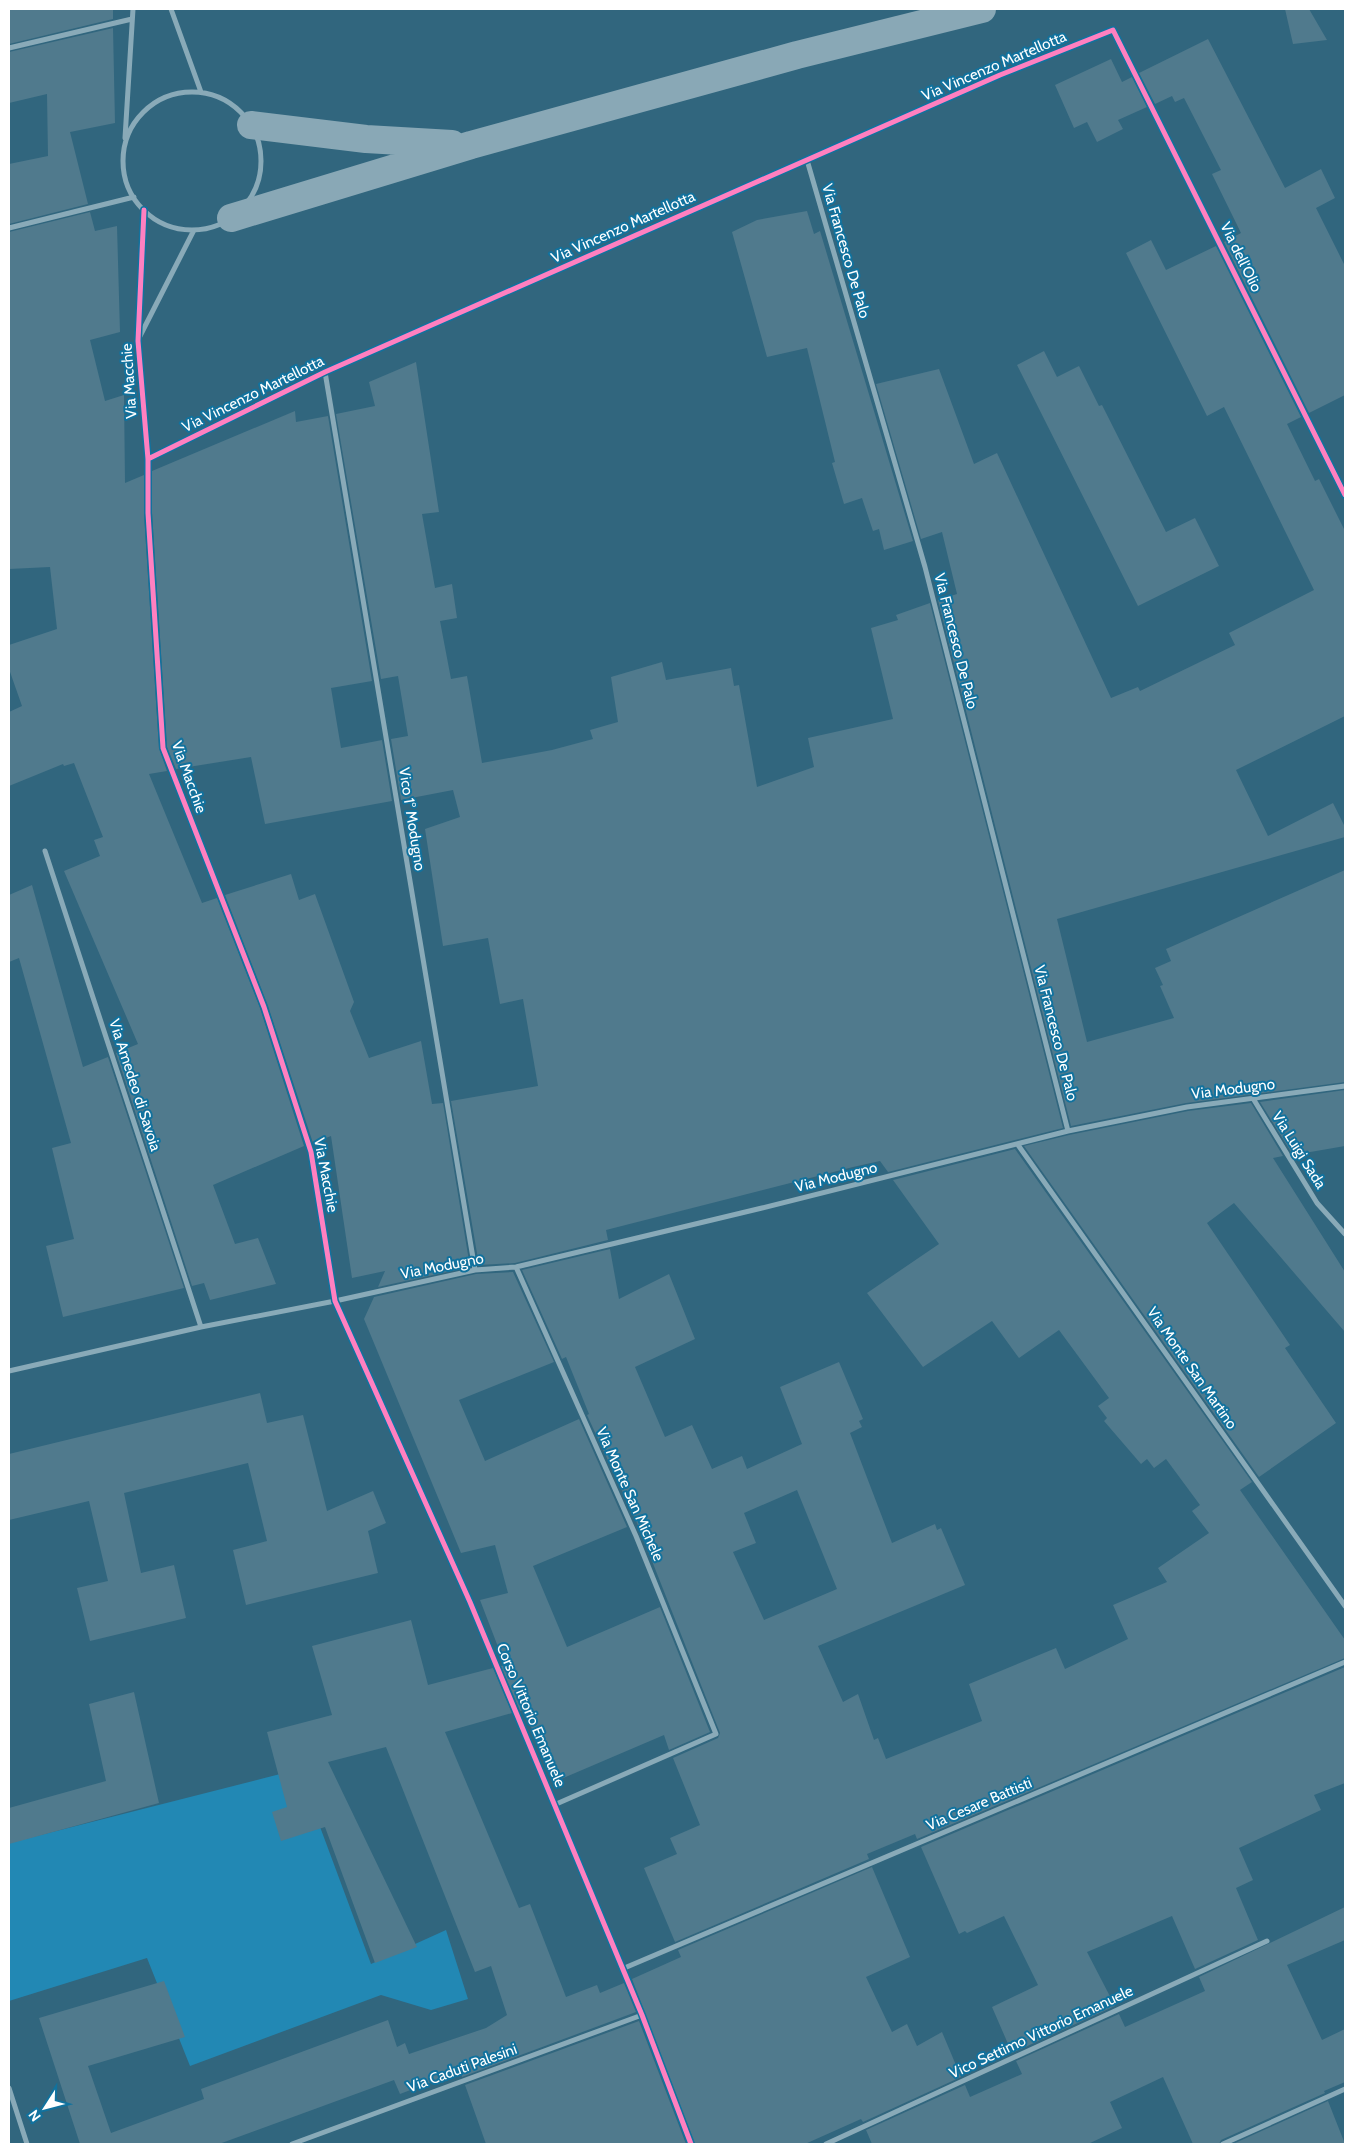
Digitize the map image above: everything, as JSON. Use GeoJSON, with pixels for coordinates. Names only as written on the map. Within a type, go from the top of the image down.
{"type":"FeatureCollection","features":[{"type":"Feature","properties":{"kind":"highway"},"geometry":{"type":"LineString","coordinates":[[231,218],[471,145],[797,55],[982,9]]}},
{"type":"Feature","properties":{"kind":"highway"},"geometry":{"type":"LineString","coordinates":[[251,125],[366,139],[471,145]]}},
{"type":"Feature","properties":{"kind":"street"},"geometry":{"type":"LineString","coordinates":[[125,143],[133,124],[146,109],[162,98],[181,92],[201,92],[223,99],[241,113],[251,125],[258,144],[261,165],[256,185],[247,203],[231,218],[213,226],[194,230],[176,228],[159,221],[144,210],[134,197],[126,180],[123,161],[133,9]]}},
{"type":"Feature","properties":{"kind":"street"},"geometry":{"type":"LineString","coordinates":[[171,9],[201,92]]}},
{"type":"Feature","properties":{"kind":"street"},"geometry":{"type":"LineString","coordinates":[[9,48],[132,19]]}},
{"type":"Feature","properties":{"kind":"street","name":"Via Vincenzo Martellotta"},"geometry":{"type":"LineString","coordinates":[[148,459],[325,372],[1000,75],[1114,30]]}},
{"type":"Feature","properties":{"kind":"street","name":"Via dell'Olio"},"geometry":{"type":"LineString","coordinates":[[1114,30],[1345,495]]}},
{"type":"Feature","properties":{"kind":"street","name":"Via Francesco De Palo"},"geometry":{"type":"LineString","coordinates":[[807,160],[925,567],[1068,1131]]}},
{"type":"Feature","properties":{"kind":"street"},"geometry":{"type":"LineString","coordinates":[[9,228],[134,197]]}},
{"type":"Feature","properties":{"kind":"street","name":"Via Macchie"},"geometry":{"type":"LineString","coordinates":[[144,210],[138,341],[148,459],[148,514],[163,748],[264,1007],[312,1152],[335,1301]]}},
{"type":"Feature","properties":{"kind":"street"},"geometry":{"type":"LineString","coordinates":[[138,341],[194,230]]}},
{"type":"Feature","properties":{"kind":"street","name":"Vico 1° Modugno"},"geometry":{"type":"LineString","coordinates":[[325,372],[475,1270]]}},
{"type":"Feature","properties":{"kind":"street","name":"Via Amedeo di Savoia"},"geometry":{"type":"LineString","coordinates":[[46,851],[201,1328]]}},
{"type":"Feature","properties":{"kind":"street","name":"Via Modugno"},"geometry":{"type":"LineString","coordinates":[[335,1301],[475,1270],[516,1267],[1018,1145],[1068,1131],[1188,1107],[1254,1100],[1345,1086]]}},
{"type":"Feature","properties":{"kind":"street","name":"Via Luigi Sada"},"geometry":{"type":"LineString","coordinates":[[1254,1100],[1317,1203],[1345,1234]]}},
{"type":"Feature","properties":{"kind":"street","name":"Via Monte San Martino"},"geometry":{"type":"LineString","coordinates":[[1018,1145],[1345,1606]]}},
{"type":"Feature","properties":{"kind":"street","name":"Via Monte San Michele"},"geometry":{"type":"LineString","coordinates":[[516,1267],[636,1536],[716,1734],[554,1805]]}},
{"type":"Feature","properties":{"kind":"street"},"geometry":{"type":"LineString","coordinates":[[9,1371],[201,1328],[335,1301]]}},
{"type":"Feature","properties":{"kind":"street","name":"Corso Vittorio Emanuele"},"geometry":{"type":"LineString","coordinates":[[335,1301],[470,1602],[642,2015],[691,2144]]}},
{"type":"Feature","properties":{"kind":"street","name":"Via Cesare Battisti"},"geometry":{"type":"LineString","coordinates":[[622,1969],[1345,1662]]}},
{"type":"Feature","properties":{"kind":"street","name":"Vico Settimo Vittorio Emanuele"},"geometry":{"type":"LineString","coordinates":[[826,2144],[1267,1942]]}},
{"type":"Feature","properties":{"kind":"street","name":"Via Caduti Palesini"},"geometry":{"type":"LineString","coordinates":[[292,2144],[642,2015]]}},
{"type":"Feature","properties":{"kind":"street"},"geometry":{"type":"LineString","coordinates":[[9,2088],[27,2144]]}},
{"type":"Feature","properties":{"kind":"street"},"geometry":{"type":"LineString","coordinates":[[1223,2144],[1345,2090]]}},
{"type":"Feature","properties":{"kind":"shaded area"},"geometry":{"type":"Polygon","coordinates":[[[296,1770],[313,1808],[371,1964],[446,1930],[468,1999],[431,2010],[381,1995],[190,2066],[147,1958],[9,2001],[9,1843],[296,1770]]]}},
{"type":"Feature","properties":{"kind":"building"},"geometry":{"type":"Polygon","coordinates":[[[9,9],[113,9],[113,19],[9,44],[9,9]]]}},
{"type":"Feature","properties":{"kind":"building"},"geometry":{"type":"Polygon","coordinates":[[[1285,9],[1309,9],[1327,40],[1293,44],[1285,9]]]}},
{"type":"Feature","properties":{"kind":"building"},"geometry":{"type":"Polygon","coordinates":[[[113,28],[115,123],[70,132],[88,204],[9,224],[9,164],[48,156],[47,94],[9,103],[9,52],[113,28]]]}},
{"type":"Feature","properties":{"kind":"building"},"geometry":{"type":"Polygon","coordinates":[[[1208,39],[1285,188],[1321,169],[1335,198],[1316,208],[1345,266],[1345,395],[1309,413],[1224,242],[1241,233],[1212,174],[1221,170],[1184,98],[1175,102],[1172,96],[1155,104],[1139,73],[1208,39]]]}},
{"type":"Feature","properties":{"kind":"building"},"geometry":{"type":"Polygon","coordinates":[[[1111,59],[1122,82],[1132,77],[1147,107],[1118,120],[1123,129],[1097,142],[1087,122],[1074,128],[1055,85],[1111,59]]]}},
{"type":"Feature","properties":{"kind":"building"},"geometry":{"type":"Polygon","coordinates":[[[807,211],[814,234],[820,231],[913,541],[884,550],[879,529],[873,531],[862,498],[844,504],[832,463],[835,462],[807,348],[767,357],[732,232],[757,220],[807,211]]]}},
{"type":"Feature","properties":{"kind":"building"},"geometry":{"type":"Polygon","coordinates":[[[90,212],[95,231],[117,226],[120,332],[90,340],[105,401],[124,395],[125,483],[144,475],[144,513],[159,748],[167,771],[149,774],[202,903],[217,898],[260,1008],[304,1146],[213,1185],[235,1244],[258,1238],[276,1284],[210,1300],[204,1283],[192,1286],[116,1053],[138,1044],[64,871],[100,856],[94,840],[103,837],[74,763],[64,766],[63,764],[9,786],[9,712],[22,706],[9,669],[9,645],[57,629],[50,567],[9,569],[9,232],[90,212]]]}},
{"type":"Feature","properties":{"kind":"building"},"geometry":{"type":"Polygon","coordinates":[[[1151,240],[1166,270],[1216,246],[1301,417],[1287,424],[1315,481],[1319,479],[1345,531],[1345,716],[1236,770],[1268,836],[1333,803],[1345,827],[1345,837],[1057,919],[1087,1042],[1174,1018],[1160,986],[1163,985],[1155,968],[1171,961],[1166,949],[1345,870],[1345,1082],[1186,1103],[1071,1126],[938,600],[957,594],[942,532],[921,539],[876,384],[939,369],[974,464],[997,453],[1111,698],[1138,687],[1140,691],[1235,645],[1229,633],[1314,590],[1224,407],[1207,416],[1126,253],[1151,240]]]}},
{"type":"Feature","properties":{"kind":"building"},"geometry":{"type":"Polygon","coordinates":[[[1044,351],[1057,377],[1079,366],[1099,406],[1102,405],[1166,532],[1195,518],[1219,566],[1138,606],[1017,365],[1044,351]]]}},
{"type":"Feature","properties":{"kind":"building"},"geometry":{"type":"Polygon","coordinates":[[[416,362],[439,512],[422,514],[435,588],[452,584],[457,618],[440,621],[451,679],[467,676],[482,763],[552,750],[593,739],[590,730],[618,722],[611,677],[662,662],[666,680],[731,668],[734,686],[739,685],[757,787],[814,767],[808,738],[893,719],[871,628],[898,620],[896,615],[930,603],[1063,1128],[888,1172],[880,1161],[853,1167],[606,1230],[608,1240],[515,1263],[479,1265],[451,1101],[538,1086],[523,999],[500,1004],[488,938],[443,946],[425,829],[460,817],[453,790],[401,800],[391,739],[408,736],[398,676],[381,679],[336,414],[375,406],[369,382],[416,362]]]}},
{"type":"Feature","properties":{"kind":"building"},"geometry":{"type":"Polygon","coordinates":[[[295,411],[296,422],[328,416],[372,681],[331,688],[341,748],[382,740],[392,801],[265,824],[251,757],[176,769],[167,747],[152,513],[152,471],[295,411]]]}},
{"type":"Feature","properties":{"kind":"building"},"geometry":{"type":"Polygon","coordinates":[[[291,874],[299,900],[315,894],[354,1002],[350,1011],[369,1058],[421,1041],[432,1104],[443,1103],[470,1267],[378,1287],[385,1271],[352,1278],[331,1136],[313,1143],[268,1006],[225,895],[291,874]]]}},
{"type":"Feature","properties":{"kind":"building"},"geometry":{"type":"Polygon","coordinates":[[[32,885],[83,1067],[108,1057],[184,1288],[63,1317],[46,1246],[74,1239],[52,1148],[71,1143],[19,958],[9,962],[9,895],[32,885]]]}},
{"type":"Feature","properties":{"kind":"building"},"geometry":{"type":"Polygon","coordinates":[[[1345,1090],[1345,1146],[1293,1155],[1260,1102],[1345,1090]]]}},
{"type":"Feature","properties":{"kind":"building"},"geometry":{"type":"Polygon","coordinates":[[[1251,1103],[1283,1156],[1273,1158],[1345,1272],[1345,1332],[1234,1203],[1207,1223],[1290,1345],[1285,1348],[1336,1423],[1259,1477],[1024,1146],[1188,1111],[1251,1103]]]}},
{"type":"Feature","properties":{"kind":"building"},"geometry":{"type":"Polygon","coordinates":[[[1015,1149],[1252,1482],[1240,1490],[1345,1640],[1345,1658],[917,1839],[915,1834],[867,1854],[869,1859],[675,1942],[644,1868],[677,1854],[670,1838],[700,1825],[673,1758],[718,1738],[720,1733],[637,1523],[587,1415],[589,1414],[566,1357],[562,1359],[522,1270],[610,1249],[619,1299],[669,1274],[695,1339],[635,1367],[665,1437],[692,1425],[712,1469],[742,1456],[747,1469],[802,1444],[780,1387],[839,1362],[863,1419],[859,1421],[862,1427],[850,1433],[892,1543],[935,1524],[937,1530],[941,1528],[965,1585],[818,1646],[843,1702],[858,1694],[874,1740],[878,1738],[886,1759],[982,1721],[969,1684],[1056,1648],[1065,1669],[1128,1639],[1113,1605],[1167,1582],[1158,1568],[1209,1533],[1192,1511],[1200,1505],[1166,1459],[1154,1468],[1147,1459],[1141,1464],[1104,1421],[1107,1418],[1098,1406],[1109,1398],[1059,1330],[1019,1358],[992,1321],[923,1367],[867,1293],[939,1244],[893,1180],[1015,1149]],[[797,1490],[744,1513],[756,1543],[733,1552],[764,1620],[837,1589],[797,1490]]]}},
{"type":"Feature","properties":{"kind":"building"},"geometry":{"type":"Polygon","coordinates":[[[513,1272],[554,1362],[459,1400],[485,1461],[579,1419],[627,1527],[533,1566],[567,1647],[660,1607],[710,1732],[669,1750],[664,1735],[554,1782],[524,1710],[520,1711],[501,1666],[505,1665],[480,1600],[508,1593],[495,1545],[461,1553],[364,1319],[374,1297],[476,1274],[513,1272]]]}},
{"type":"Feature","properties":{"kind":"building"},"geometry":{"type":"Polygon","coordinates":[[[260,1393],[267,1423],[303,1415],[327,1511],[373,1491],[386,1523],[368,1531],[378,1573],[246,1605],[233,1550],[267,1541],[248,1463],[124,1493],[141,1573],[174,1565],[186,1618],[90,1641],[77,1588],[108,1581],[89,1501],[9,1520],[9,1454],[260,1393]]]}},
{"type":"Feature","properties":{"kind":"building"},"geometry":{"type":"Polygon","coordinates":[[[411,1620],[428,1685],[493,1668],[512,1713],[445,1732],[519,1908],[530,1904],[566,1997],[597,1985],[600,1993],[624,1983],[636,2012],[462,2077],[460,2071],[400,2094],[394,2080],[219,2144],[80,2144],[39,2018],[164,1981],[185,2037],[88,2066],[111,2133],[204,2099],[201,2089],[388,2020],[397,2047],[405,2043],[409,2054],[486,2028],[507,2015],[491,1966],[475,1972],[386,1747],[328,1762],[417,1947],[375,1963],[325,1827],[281,1841],[272,1812],[287,1807],[267,1732],[332,1715],[312,1646],[411,1620]]]}},
{"type":"Feature","properties":{"kind":"building"},"geometry":{"type":"Polygon","coordinates":[[[1345,1667],[1345,1783],[1314,1795],[1321,1810],[1239,1848],[1253,1880],[1236,1888],[1258,1940],[1195,1969],[1172,1916],[1087,1952],[1115,2006],[1012,2053],[992,2007],[1038,1985],[1004,1916],[967,1933],[965,1931],[959,1934],[921,1847],[1345,1667]]]}},
{"type":"Feature","properties":{"kind":"building"},"geometry":{"type":"Polygon","coordinates":[[[134,1692],[159,1803],[9,1844],[9,1808],[106,1781],[89,1704],[134,1692]]]}},
{"type":"Feature","properties":{"kind":"building"},"geometry":{"type":"Polygon","coordinates":[[[872,1867],[910,1957],[866,1977],[892,2032],[907,2024],[917,2046],[942,2032],[961,2077],[863,2122],[861,2119],[805,2144],[695,2144],[632,1979],[681,1957],[678,1950],[872,1867]]]}},
{"type":"Feature","properties":{"kind":"building"},"geometry":{"type":"Polygon","coordinates":[[[1345,1907],[1345,1940],[1287,1965],[1322,2040],[1345,2029],[1345,2082],[1324,2091],[1325,2093],[1221,2140],[1219,2144],[1193,2144],[1163,2077],[1110,2102],[1122,2128],[1088,2144],[872,2144],[866,2130],[965,2085],[970,2097],[1022,2074],[1016,2061],[1119,2014],[1125,2027],[1205,1991],[1199,1977],[1345,1907]]]}},
{"type":"Feature","properties":{"kind":"building"},"geometry":{"type":"Polygon","coordinates":[[[639,2021],[686,2144],[486,2144],[465,2085],[639,2021]]]}},
{"type":"Feature","properties":{"kind":"building"},"geometry":{"type":"Polygon","coordinates":[[[1328,2101],[1345,2144],[1233,2144],[1328,2101]]]}},
{"type":"Feature","properties":{"kind":"cycle path"},"geometry":{"type":"LineString","coordinates":[[148,459],[325,372],[1000,75],[1113,30],[1345,495]]}},
{"type":"Feature","properties":{"kind":"cycle path"},"geometry":{"type":"LineString","coordinates":[[144,210],[138,341],[148,459],[148,513],[163,748],[264,1007],[311,1152],[335,1301],[470,1602],[642,2015],[691,2144]]}}]}
